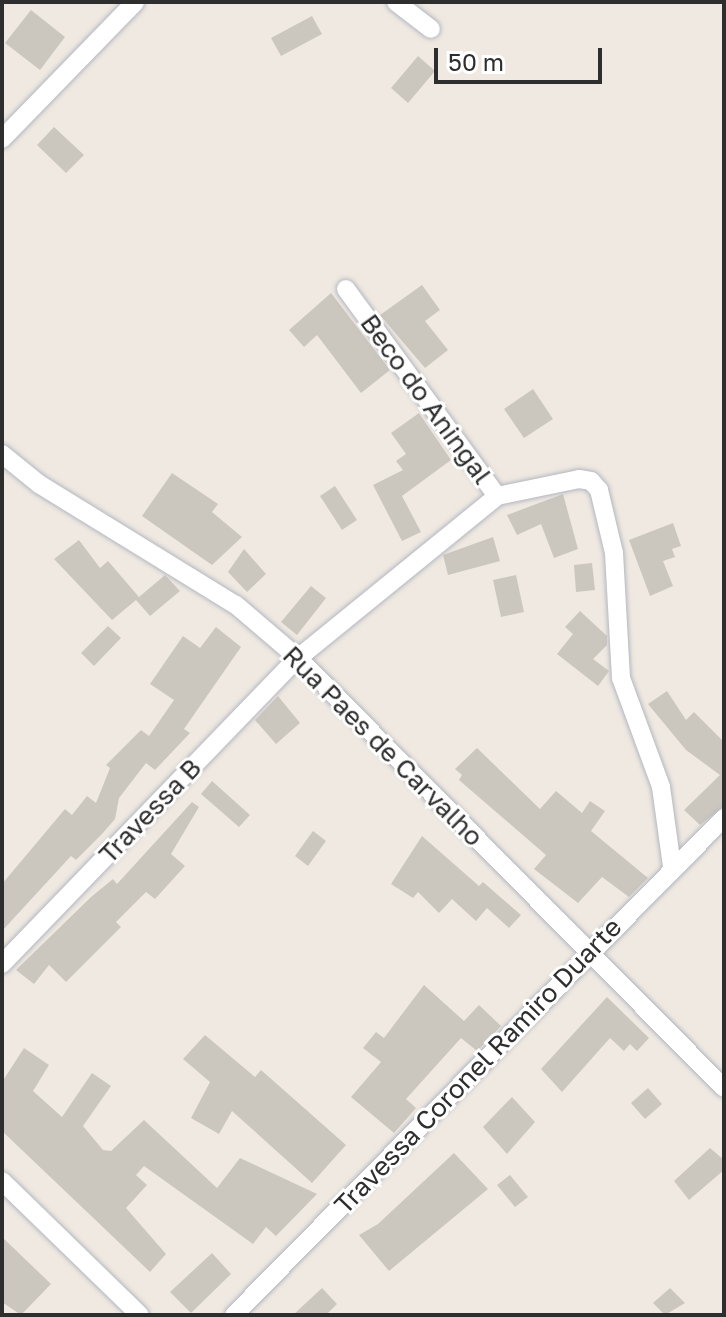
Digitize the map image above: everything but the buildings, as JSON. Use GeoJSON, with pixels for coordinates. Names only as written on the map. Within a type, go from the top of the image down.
{"type":"FeatureCollection","features":[{"type":"Feature","properties":{"kind":"street"},"geometry":{"type":"LineString","coordinates":[[2,139],[135,2]]}},
{"type":"Feature","properties":{"kind":"street"},"geometry":{"type":"LineString","coordinates":[[396,2],[431,29]]}},
{"type":"Feature","properties":{"kind":"street","name":"Beco do Aningal"},"geometry":{"type":"LineString","coordinates":[[346,289],[497,496],[579,479],[591,481],[599,490],[614,553],[621,678],[661,787],[672,866]]}},
{"type":"Feature","properties":{"kind":"street","name":"Rua Paes de Carvalho"},"geometry":{"type":"LineString","coordinates":[[3,456],[78,510],[236,605],[298,658],[724,1088]]}},
{"type":"Feature","properties":{"kind":"street","name":"Travessa B"},"geometry":{"type":"LineString","coordinates":[[2,964],[298,658],[497,496]]}},
{"type":"Feature","properties":{"kind":"street","name":"Travessa Coronel Ramiro Duarte"},"geometry":{"type":"LineString","coordinates":[[234,1315],[672,866],[724,818]]}},
{"type":"Feature","properties":{"kind":"street"},"geometry":{"type":"LineString","coordinates":[[2,1181],[140,1315]]}}]}
